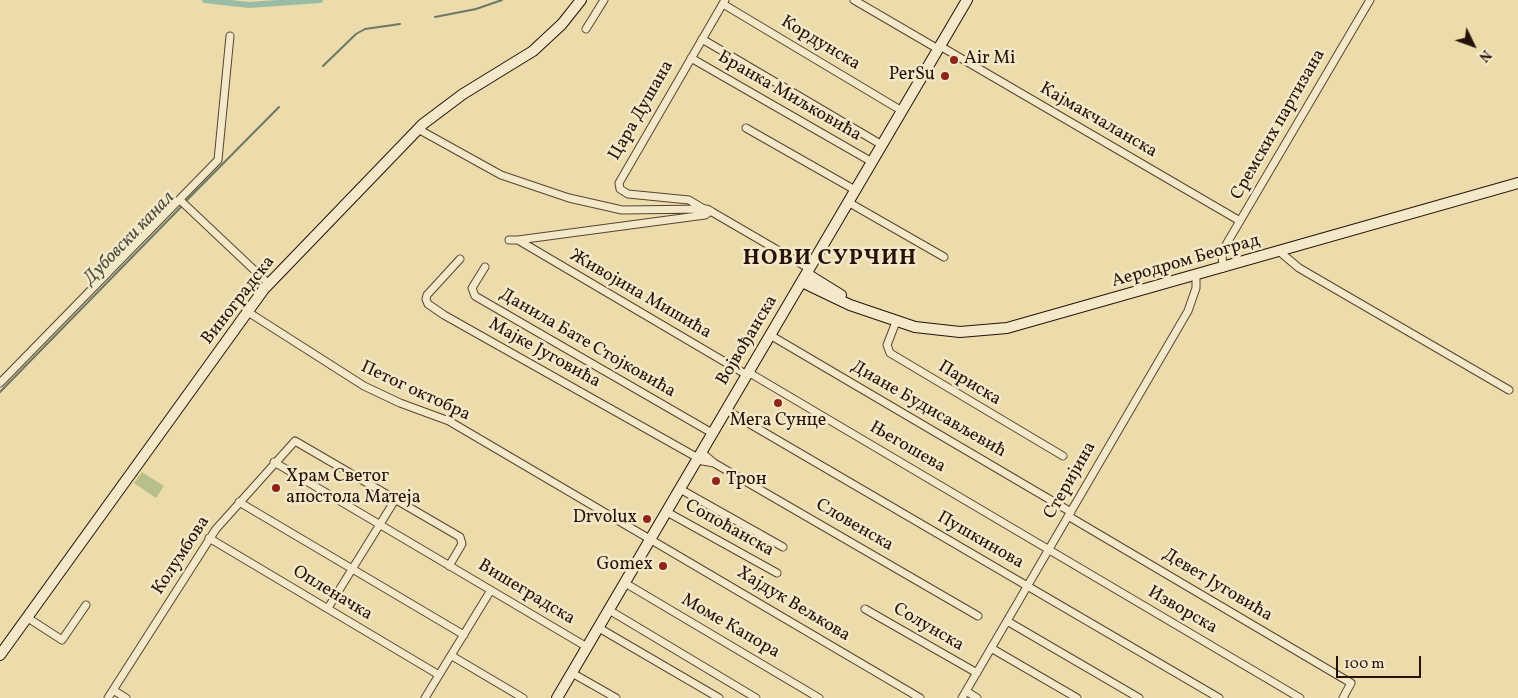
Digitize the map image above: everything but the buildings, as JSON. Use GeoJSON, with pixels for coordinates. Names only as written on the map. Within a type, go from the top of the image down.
{"type":"FeatureCollection","features":[{"type":"Feature","properties":{"kind":"street","name":"Виноградска"},"geometry":{"type":"LineString","coordinates":[[0,654],[269,284],[359,193],[418,129],[463,94],[538,46],[562,24],[581,0]]}},
{"type":"Feature","properties":{"kind":"street"},"geometry":{"type":"LineString","coordinates":[[586,29],[604,0]]}},
{"type":"Feature","properties":{"kind":"street","name":"Кајмакчаланска"},"geometry":{"type":"LineString","coordinates":[[854,0],[1240,221]]}},
{"type":"Feature","properties":{"kind":"street","name":"Војвођанска"},"geometry":{"type":"LineString","coordinates":[[557,698],[967,0]]}},
{"type":"Feature","properties":{"kind":"street","name":"Сремских партизана"},"geometry":{"type":"LineString","coordinates":[[1223,268],[1224,250],[1370,0]]}},
{"type":"Feature","properties":{"kind":"street","name":"Цара Душана"},"geometry":{"type":"LineString","coordinates":[[707,210],[688,200],[628,194],[619,187],[620,180],[724,2]]}},
{"type":"Feature","properties":{"kind":"street","name":"Кордунска"},"geometry":{"type":"LineString","coordinates":[[724,2],[902,111]]}},
{"type":"Feature","properties":{"kind":"street"},"geometry":{"type":"LineString","coordinates":[[0,383],[184,203],[218,160],[230,36]]}},
{"type":"Feature","properties":{"kind":"street"},"geometry":{"type":"LineString","coordinates":[[702,39],[882,145]]}},
{"type":"Feature","properties":{"kind":"street","name":"Бранка Миљковића"},"geometry":{"type":"LineString","coordinates":[[691,58],[872,162]]}},
{"type":"Feature","properties":{"kind":"street"},"geometry":{"type":"LineString","coordinates":[[746,128],[855,190]]}},
{"type":"Feature","properties":{"kind":"street"},"geometry":{"type":"LineString","coordinates":[[418,129],[501,175],[569,198],[626,210],[707,210],[806,275]]}},
{"type":"Feature","properties":{"kind":"street","name":"Аеродром Београд"},"geometry":{"type":"LineString","coordinates":[[806,275],[820,291],[896,322],[944,332],[1007,328],[1196,276],[1518,183]]}},
{"type":"Feature","properties":{"kind":"street"},"geometry":{"type":"LineString","coordinates":[[848,202],[944,256]]}},
{"type":"Feature","properties":{"kind":"street"},"geometry":{"type":"LineString","coordinates":[[184,203],[269,284]]}},
{"type":"Feature","properties":{"kind":"street","name":"Живојина Мишића"},"geometry":{"type":"LineString","coordinates":[[509,240],[705,215],[707,210]]}},
{"type":"Feature","properties":{"kind":"street","name":"Живојина Мишића"},"geometry":{"type":"LineString","coordinates":[[518,240],[748,374]]}},
{"type":"Feature","properties":{"kind":"street"},"geometry":{"type":"LineString","coordinates":[[1280,252],[1299,268],[1509,390]]}},
{"type":"Feature","properties":{"kind":"street","name":"Мајке Југовића"},"geometry":{"type":"LineString","coordinates":[[460,260],[427,295],[428,304],[444,315],[699,457]]}},
{"type":"Feature","properties":{"kind":"street","name":"Данила Бате Стојковића"},"geometry":{"type":"LineString","coordinates":[[485,267],[473,286],[472,291],[475,296],[712,433]]}},
{"type":"Feature","properties":{"kind":"street","name":"Аеродром Београд"},"geometry":{"type":"LineString","coordinates":[[806,275],[861,308]]}},
{"type":"Feature","properties":{"kind":"street","name":"Стеријина"},"geometry":{"type":"LineString","coordinates":[[964,695],[1188,311],[1196,288],[1196,276]]}},
{"type":"Feature","properties":{"kind":"street"},"geometry":{"type":"LineString","coordinates":[[788,306],[807,293],[820,291]]}},
{"type":"Feature","properties":{"kind":"street","name":"Петог октобра"},"geometry":{"type":"LineString","coordinates":[[248,312],[364,386],[400,403],[449,421],[650,539]]}},
{"type":"Feature","properties":{"kind":"street","name":"Париска"},"geometry":{"type":"LineString","coordinates":[[896,322],[887,345],[890,354],[1063,456]]}},
{"type":"Feature","properties":{"kind":"street","name":"Диане Будисављевић"},"geometry":{"type":"LineString","coordinates":[[770,335],[1070,514]]}},
{"type":"Feature","properties":{"kind":"street","name":"Његошева"},"geometry":{"type":"LineString","coordinates":[[748,374],[1049,550]]}},
{"type":"Feature","properties":{"kind":"street","name":"Пушкинова"},"geometry":{"type":"LineString","coordinates":[[726,410],[1219,698]]}},
{"type":"Feature","properties":{"kind":"street","name":"Колумбова"},"geometry":{"type":"LineString","coordinates":[[108,698],[209,538],[274,462],[295,441]]}},
{"type":"Feature","properties":{"kind":"street","name":"Вишеградска"},"geometry":{"type":"LineString","coordinates":[[295,441],[462,539],[462,544],[449,566]]}},
{"type":"Feature","properties":{"kind":"street","name":"Словенска"},"geometry":{"type":"LineString","coordinates":[[699,457],[714,463],[978,616]]}},
{"type":"Feature","properties":{"kind":"street","name":"Вишеградска"},"geometry":{"type":"LineString","coordinates":[[274,462],[379,526],[587,647]]}},
{"type":"Feature","properties":{"kind":"street"},"geometry":{"type":"LineString","coordinates":[[680,490],[783,547]]}},
{"type":"Feature","properties":{"kind":"street"},"geometry":{"type":"LineString","coordinates":[[328,608],[395,500]]}},
{"type":"Feature","properties":{"kind":"street"},"geometry":{"type":"LineString","coordinates":[[239,502],[464,635]]}},
{"type":"Feature","properties":{"kind":"street","name":"Сопоћанска"},"geometry":{"type":"LineString","coordinates":[[667,512],[777,573]]}},
{"type":"Feature","properties":{"kind":"street","name":"Девет Југовића"},"geometry":{"type":"LineString","coordinates":[[1070,514],[1351,682],[1343,698]]}},
{"type":"Feature","properties":{"kind":"street","name":"Опленачка"},"geometry":{"type":"LineString","coordinates":[[209,538],[439,675]]}},
{"type":"Feature","properties":{"kind":"street","name":"Хајдук Вељкова"},"geometry":{"type":"LineString","coordinates":[[650,539],[920,698]]}},
{"type":"Feature","properties":{"kind":"street","name":"Изворска"},"geometry":{"type":"LineString","coordinates":[[1049,550],[1300,698]]}},
{"type":"Feature","properties":{"kind":"street","name":"Моме Капора"},"geometry":{"type":"LineString","coordinates":[[625,583],[820,698]]}},
{"type":"Feature","properties":{"kind":"street"},"geometry":{"type":"LineString","coordinates":[[425,698],[491,590]]}},
{"type":"Feature","properties":{"kind":"street"},"geometry":{"type":"LineString","coordinates":[[28,618],[62,640],[86,605]]}},
{"type":"Feature","properties":{"kind":"street","name":"Солунска"},"geometry":{"type":"LineString","coordinates":[[864,609],[976,673]]}},
{"type":"Feature","properties":{"kind":"street"},"geometry":{"type":"LineString","coordinates":[[609,610],[756,698]]}},
{"type":"Feature","properties":{"kind":"street"},"geometry":{"type":"LineString","coordinates":[[1008,621],[1139,698]]}},
{"type":"Feature","properties":{"kind":"street"},"geometry":{"type":"LineString","coordinates":[[599,628],[720,698]]}},
{"type":"Feature","properties":{"kind":"street"},"geometry":{"type":"LineString","coordinates":[[991,648],[1077,698]]}},
{"type":"Feature","properties":{"kind":"street"},"geometry":{"type":"LineString","coordinates":[[452,656],[523,698]]}},
{"type":"Feature","properties":{"kind":"street"},"geometry":{"type":"LineString","coordinates":[[572,673],[616,698]]}},
{"type":"Feature","properties":{"kind":"street"},"geometry":{"type":"LineString","coordinates":[[113,690],[126,698]]}},
{"type":"Feature","properties":{"kind":"street"},"geometry":{"type":"LineString","coordinates":[[964,695],[977,698]]}},
{"type":"Feature","properties":{"kind":"green space"},"geometry":{"type":"Polygon","coordinates":[[[142,472],[164,486],[156,498],[134,483],[142,472]]]}},
{"type":"Feature","properties":{"kind":"waterway"},"geometry":{"type":"LineString","coordinates":[[205,0],[249,5],[320,0]]}},
{"type":"Feature","properties":{"kind":"waterway","name":"Дубовски канал"},"geometry":{"type":"LineString","coordinates":[[435,17],[476,9],[502,0]]}},
{"type":"Feature","properties":{"kind":"waterway","name":"Дубовски канал"},"geometry":{"type":"LineString","coordinates":[[323,66],[356,34],[365,29],[400,24]]}},
{"type":"Feature","properties":{"kind":"waterway","name":"Дубовски канал"},"geometry":{"type":"LineString","coordinates":[[185,202],[279,107]]}},
{"type":"Feature","properties":{"kind":"waterway","name":"Дубовски канал"},"geometry":{"type":"LineString","coordinates":[[0,392],[182,206]]}},
{"type":"Feature","properties":{"kind":"place","name":"Air Mi"},"geometry":{"type":"Point","coordinates":[954,60]}},
{"type":"Feature","properties":{"kind":"place","name":"PerSu"},"geometry":{"type":"Point","coordinates":[945,76]}},
{"type":"Feature","properties":{"kind":"place","name":"Мега Сунце"},"geometry":{"type":"Point","coordinates":[778,403]}},
{"type":"Feature","properties":{"kind":"place","name":"Трон"},"geometry":{"type":"Point","coordinates":[716,481]}},
{"type":"Feature","properties":{"kind":"place","name":"Храм Светог апостола Матеја"},"geometry":{"type":"Point","coordinates":[276,488]}},
{"type":"Feature","properties":{"kind":"place","name":"Drvolux"},"geometry":{"type":"Point","coordinates":[647,519]}},
{"type":"Feature","properties":{"kind":"place","name":"Gomex"},"geometry":{"type":"Point","coordinates":[663,566]}},
{"type":"Feature","properties":{"kind":"district","name":"НОВИ СУРЧИН"},"geometry":{"type":"Point","coordinates":[830,260]}}]}
